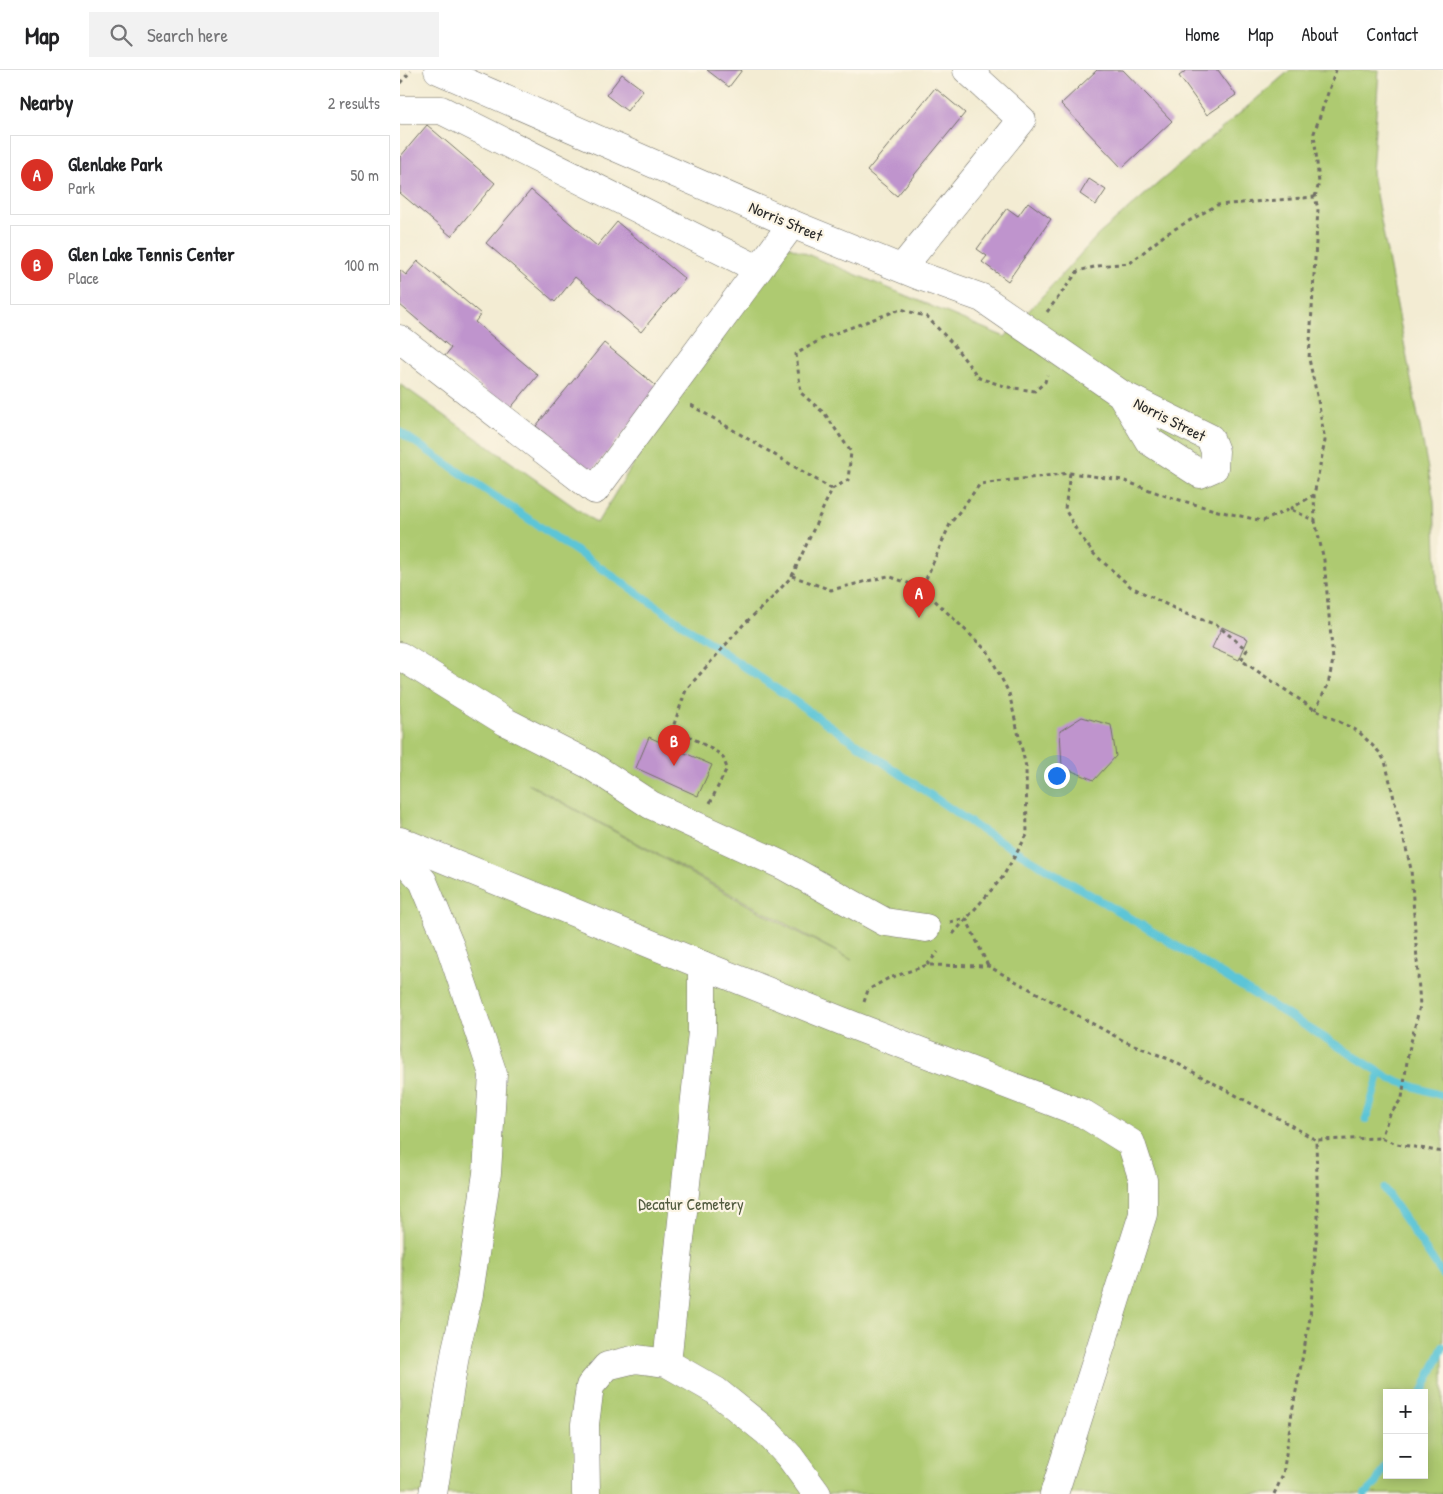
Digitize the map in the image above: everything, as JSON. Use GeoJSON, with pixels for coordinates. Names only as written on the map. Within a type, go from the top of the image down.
{"type":"FeatureCollection","features":[{"type":"Feature","properties":{"kind":"street","name":"Norris Street"},"geometry":{"type":"LineString","coordinates":[[438,70],[792,224],[982,298],[1121,394]]}},
{"type":"Feature","properties":{"kind":"street"},"geometry":{"type":"LineString","coordinates":[[902,268],[1022,120],[969,71]]}},
{"type":"Feature","properties":{"kind":"street"},"geometry":{"type":"LineString","coordinates":[[400,110],[441,110],[758,269]]}},
{"type":"Feature","properties":{"kind":"street"},"geometry":{"type":"LineString","coordinates":[[400,339],[596,490],[792,224]]}},
{"type":"Feature","properties":{"kind":"street"},"geometry":{"type":"LineString","coordinates":[[400,656],[506,722],[590,764],[651,805],[784,866],[885,922],[926,928]]}},
{"type":"Feature","properties":{"kind":"street"},"geometry":{"type":"LineString","coordinates":[[400,841],[857,1027],[1084,1114],[1131,1143],[1143,1180],[1143,1214],[1054,1494]]}},
{"type":"Feature","properties":{"kind":"street"},"geometry":{"type":"LineString","coordinates":[[400,856],[422,882],[450,946],[493,1074],[487,1174],[469,1294],[456,1350],[433,1494]]}},
{"type":"Feature","properties":{"kind":"street"},"geometry":{"type":"LineString","coordinates":[[668,1363],[702,1032],[702,965]]}},
{"type":"Feature","properties":{"kind":"street"},"geometry":{"type":"LineString","coordinates":[[586,1494],[585,1424],[590,1386],[607,1366],[636,1358],[668,1363],[716,1391],[767,1432],[790,1457],[817,1494]]}},
{"type":"Feature","properties":{"kind":"path"},"geometry":{"type":"LineString","coordinates":[[1315,710],[1328,685],[1333,660],[1324,560],[1315,521],[1314,495],[1325,441],[1309,359],[1318,209],[1315,197],[1320,183],[1314,133],[1336,70]]}},
{"type":"Feature","properties":{"kind":"path"},"geometry":{"type":"LineString","coordinates":[[400,84],[410,72]]}},
{"type":"Feature","properties":{"kind":"path"},"geometry":{"type":"LineString","coordinates":[[1031,332],[1078,272],[1098,266],[1130,263],[1166,234],[1217,206],[1315,197]]}},
{"type":"Feature","properties":{"kind":"path"},"geometry":{"type":"LineString","coordinates":[[697,825],[716,793],[727,768],[722,755],[673,727],[686,690],[731,638],[792,576],[832,489],[848,480],[851,452],[825,414],[801,393],[796,354],[824,337],[901,309],[927,317],[952,343],[979,378],[1007,387],[1034,391],[1045,382],[1055,348]]}},
{"type":"Feature","properties":{"kind":"path"},"geometry":{"type":"LineString","coordinates":[[688,403],[832,489]]}},
{"type":"Feature","properties":{"kind":"path"},"geometry":{"type":"LineString","coordinates":[[922,588],[950,524],[980,484],[1070,473],[1122,480],[1166,496],[1262,521],[1290,509],[1314,495]]}},
{"type":"Feature","properties":{"kind":"path"},"geometry":{"type":"LineString","coordinates":[[1070,473],[1065,509],[1077,531],[1094,554],[1131,587],[1186,614],[1217,625],[1247,650],[1241,660],[1315,710],[1358,731],[1379,752],[1385,761],[1411,869],[1420,1006],[1408,1054],[1402,1098],[1389,1116],[1381,1138]]}},
{"type":"Feature","properties":{"kind":"path"},"geometry":{"type":"LineString","coordinates":[[1290,509],[1315,521]]}},
{"type":"Feature","properties":{"kind":"path"},"geometry":{"type":"LineString","coordinates":[[792,576],[831,590],[888,576],[922,588],[988,652],[1009,693],[1026,767],[1027,835],[1002,878],[966,918],[988,966]]}},
{"type":"Feature","properties":{"kind":"path"},"geometry":{"type":"LineString","coordinates":[[857,1027],[868,990],[887,979],[927,965],[988,966],[1124,1042],[1171,1060],[1316,1140],[1381,1138],[1397,1144],[1443,1152]]}},
{"type":"Feature","properties":{"kind":"path"},"geometry":{"type":"LineString","coordinates":[[1274,1494],[1283,1476],[1292,1412],[1310,1318],[1318,1217],[1316,1140]]}},
{"type":"Feature","properties":{"kind":"green space","name":"Decatur Cemetery"},"geometry":{"type":"Polygon","coordinates":[[[1290,70],[1379,70],[1372,173],[1434,501],[1443,737],[1443,1494],[400,1494],[400,384],[597,523],[771,239],[1005,337],[1098,235],[1290,70]],[[529,784],[786,926],[852,960],[529,784]]]}},
{"type":"Feature","properties":{"kind":"building"},"geometry":{"type":"Polygon","coordinates":[[[707,70],[742,70],[729,87],[707,70]]]}},
{"type":"Feature","properties":{"kind":"building"},"geometry":{"type":"Polygon","coordinates":[[[1097,70],[1123,70],[1172,121],[1122,168],[1061,104],[1097,70]]]}},
{"type":"Feature","properties":{"kind":"building"},"geometry":{"type":"Polygon","coordinates":[[[1187,70],[1218,70],[1236,95],[1207,115],[1179,76],[1187,70]]]}},
{"type":"Feature","properties":{"kind":"building"},"geometry":{"type":"Polygon","coordinates":[[[622,74],[643,90],[627,111],[606,95],[622,74]]]}},
{"type":"Feature","properties":{"kind":"building"},"geometry":{"type":"Polygon","coordinates":[[[935,88],[965,113],[897,196],[867,171],[935,88]]]}},
{"type":"Feature","properties":{"kind":"building"},"geometry":{"type":"Polygon","coordinates":[[[427,125],[495,183],[451,236],[400,193],[400,157],[427,125]]]}},
{"type":"Feature","properties":{"kind":"building"},"geometry":{"type":"Polygon","coordinates":[[[1089,179],[1106,190],[1096,205],[1080,194],[1089,179]]]}},
{"type":"Feature","properties":{"kind":"building"},"geometry":{"type":"Polygon","coordinates":[[[531,190],[597,246],[617,222],[685,279],[641,332],[575,277],[555,302],[486,243],[531,190]]]}},
{"type":"Feature","properties":{"kind":"building"},"geometry":{"type":"Polygon","coordinates":[[[1028,202],[1051,219],[1008,281],[982,262],[987,256],[977,249],[1007,208],[1018,216],[1028,202]]]}},
{"type":"Feature","properties":{"kind":"building"},"geometry":{"type":"Polygon","coordinates":[[[418,261],[481,314],[475,322],[538,375],[509,410],[445,356],[451,348],[400,305],[400,270],[406,275],[418,261]]]}},
{"type":"Feature","properties":{"kind":"building"},"geometry":{"type":"Polygon","coordinates":[[[604,343],[660,389],[591,472],[536,426],[604,343]]]}},
{"type":"Feature","properties":{"kind":"building"},"geometry":{"type":"Polygon","coordinates":[[[1222,627],[1248,639],[1239,660],[1212,648],[1222,627]]]}},
{"type":"Feature","properties":{"kind":"building"},"geometry":{"type":"Polygon","coordinates":[[[1082,717],[1111,725],[1116,756],[1094,780],[1062,767],[1060,731],[1082,717]]]}},
{"type":"Feature","properties":{"kind":"building"},"geometry":{"type":"Polygon","coordinates":[[[649,737],[712,765],[698,796],[636,768],[649,737]]]}},
{"type":"Feature","properties":{"kind":"waterway"},"geometry":{"type":"LineString","coordinates":[[400,432],[983,831],[1165,939],[1391,1079],[1443,1096]]}},
{"type":"Feature","properties":{"kind":"waterway"},"geometry":{"type":"LineString","coordinates":[[1366,1119],[1380,1072]]}},
{"type":"Feature","properties":{"kind":"waterway"},"geometry":{"type":"LineString","coordinates":[[1384,1189],[1443,1275]]}},
{"type":"Feature","properties":{"kind":"waterway"},"geometry":{"type":"LineString","coordinates":[[1424,1389],[1443,1347]]}},
{"type":"Feature","properties":{"kind":"waterway"},"geometry":{"type":"LineString","coordinates":[[1365,1494],[1376,1483],[1383,1470]]}},
{"type":"Feature","properties":{"kind":"place","name":"Glenlake Park"},"geometry":{"type":"Point","coordinates":[919,618]}},
{"type":"Feature","properties":{"kind":"place","name":"Glen Lake Tennis Center"},"geometry":{"type":"Point","coordinates":[674,766]}}]}
